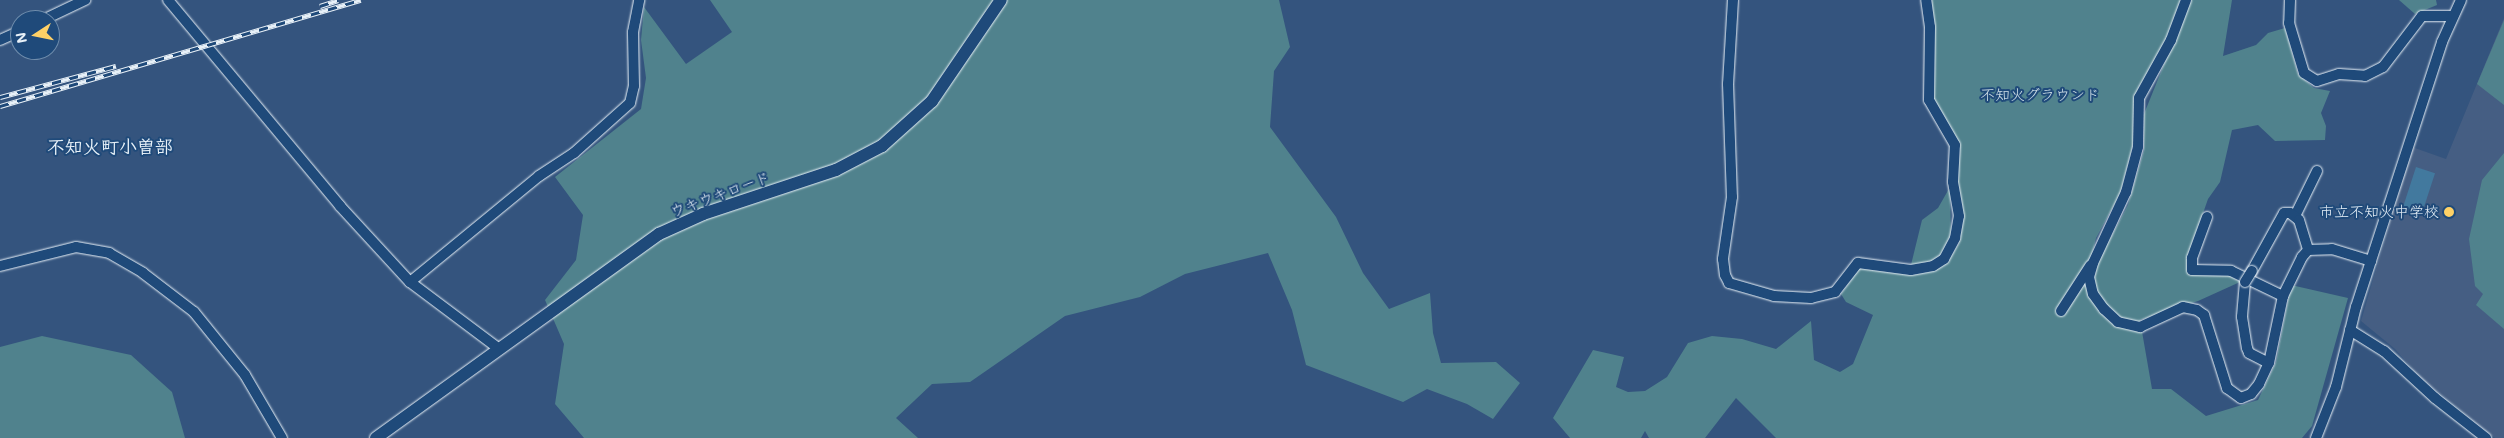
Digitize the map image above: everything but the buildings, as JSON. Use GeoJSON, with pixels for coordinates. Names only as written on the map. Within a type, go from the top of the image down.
{"type":"FeatureCollection","features":[{"type":"Feature","properties":{"kind":"street"},"geometry":{"type":"LineString","coordinates":[[60,12],[85,0]]}},
{"type":"Feature","properties":{"kind":"street"},"geometry":{"type":"LineString","coordinates":[[168,0],[340,206],[410,282],[498,348]]}},
{"type":"Feature","properties":{"kind":"street","name":"ウキウキロード"},"geometry":{"type":"LineString","coordinates":[[376,438],[498,348],[659,234],[703,214],[836,170],[882,146],[932,101],[1001,0]]}},
{"type":"Feature","properties":{"kind":"street"},"geometry":{"type":"LineString","coordinates":[[1733,0],[1728,84],[1732,197],[1723,259],[1725,275],[1729,283],[1774,296],[1811,298],[1835,292],[1858,263],[1910,270],[1933,266],[1944,259],[1955,238],[1959,216],[1953,182],[1955,145],[1929,100],[1930,27],[1926,0]]}},
{"type":"Feature","properties":{"kind":"street"},"geometry":{"type":"LineString","coordinates":[[2061,311],[2093,263],[2126,192],[2138,147],[2139,98],[2171,40],[2186,0]]}},
{"type":"Feature","properties":{"kind":"street"},"geometry":{"type":"LineString","coordinates":[[2290,0],[2289,23],[2304,73],[2317,81],[2339,74],[2365,76],[2383,67],[2422,16],[2451,16]]}},
{"type":"Feature","properties":{"kind":"street"},"geometry":{"type":"LineString","coordinates":[[2316,438],[2336,387],[2350,330],[2371,262],[2451,16],[2461,0]]}},
{"type":"Feature","properties":{"kind":"street"},"geometry":{"type":"LineString","coordinates":[[410,282],[539,176],[574,153],[630,103],[634,86],[633,32],[636,2]]}},
{"type":"Feature","properties":{"kind":"street"},"geometry":{"type":"LineString","coordinates":[[2308,250],[2295,216],[2317,171]]}},
{"type":"Feature","properties":{"kind":"street"},"geometry":{"type":"LineString","coordinates":[[2269,363],[2249,353],[2247,348],[2242,317],[2245,282],[2284,213],[2295,216]]}},
{"type":"Feature","properties":{"kind":"street"},"geometry":{"type":"LineString","coordinates":[[2208,217],[2192,258],[2192,270],[2231,271],[2283,296]]}},
{"type":"Feature","properties":{"kind":"street"},"geometry":{"type":"LineString","coordinates":[[0,266],[76,247],[110,253],[143,273],[194,312],[245,375],[282,438]]}},
{"type":"Feature","properties":{"kind":"street"},"geometry":{"type":"LineString","coordinates":[[2093,263],[2089,277],[2093,294],[2118,322],[2140,327],[2183,307],[2204,315],[2227,388],[2232,395],[2241,398],[2251,394],[2269,363],[2283,296],[2302,257],[2308,250],[2332,249],[2371,262]]}},
{"type":"Feature","properties":{"kind":"street"},"geometry":{"type":"LineString","coordinates":[[2350,330],[2384,351],[2435,398],[2486,438]]}},
{"type":"Feature","properties":{"kind":"shaded area","name":"市立不知火中学校"},"geometry":{"type":"Polygon","coordinates":[[[2504,18],[2504,438],[2495,438],[2420,377],[2395,349],[2361,321],[2412,147],[2446,159],[2504,18]]]}},
{"type":"Feature","properties":{"kind":"shaded area"},"geometry":{"type":"Polygon","coordinates":[[[2416,167],[2435,173],[2422,213],[2403,207],[2416,167]]]}},
{"type":"Feature","properties":{"kind":"green space"},"geometry":{"type":"Polygon","coordinates":[[[710,0],[1279,0],[1290,47],[1274,71],[1270,127],[1336,217],[1363,273],[1389,309],[1430,293],[1433,333],[1441,363],[1496,362],[1520,383],[1493,419],[1467,404],[1427,389],[1403,402],[1306,365],[1292,310],[1268,253],[1185,274],[1140,297],[1065,316],[970,382],[932,384],[896,418],[918,438],[584,438],[555,404],[564,344],[545,300],[576,260],[583,215],[555,177],[641,109],[646,78],[641,40],[644,7],[686,64],[732,32],[710,0]]]}},
{"type":"Feature","properties":{"kind":"green space","name":"不知火グラウンド"},"geometry":{"type":"Polygon","coordinates":[[[1932,0],[2180,0],[2171,35],[2140,85],[2134,112],[2134,141],[2120,194],[2096,238],[2091,259],[2088,279],[2091,295],[2109,319],[2113,315],[2097,294],[2094,279],[2099,260],[2128,205],[2144,150],[2144,114],[2190,0],[2232,0],[2223,56],[2256,45],[2268,33],[2285,28],[2298,74],[2314,88],[2330,91],[2321,113],[2326,126],[2325,140],[2275,141],[2258,125],[2232,130],[2220,182],[2208,199],[2193,242],[2187,271],[2190,274],[2223,272],[2240,282],[2198,301],[2140,320],[2152,389],[2171,389],[2206,416],[2258,400],[2276,362],[2291,285],[2348,298],[2312,426],[2302,438],[1776,438],[1736,398],[1705,438],[1649,438],[1645,431],[1641,438],[1570,438],[1553,418],[1593,350],[1624,357],[1616,387],[1628,392],[1645,391],[1667,377],[1688,343],[1712,336],[1742,339],[1776,349],[1811,321],[1814,360],[1840,372],[1853,364],[1873,315],[1846,302],[1841,294],[1861,266],[1909,273],[1922,220],[1938,208],[1950,187],[1951,239],[1946,251],[1952,255],[1959,243],[1963,214],[1956,180],[1960,153],[1956,139],[1936,110],[1931,93],[1932,0]]]}},
{"type":"Feature","properties":{"kind":"green space"},"geometry":{"type":"Polygon","coordinates":[[[2399,0],[2436,0],[2437,5],[2415,14],[2399,0]]]}},
{"type":"Feature","properties":{"kind":"green space"},"geometry":{"type":"Polygon","coordinates":[[[2504,20],[2504,105],[2477,84],[2504,20]]]}},
{"type":"Feature","properties":{"kind":"green space"},"geometry":{"type":"Polygon","coordinates":[[[2504,153],[2504,329],[2476,305],[2483,294],[2475,286],[2469,239],[2482,180],[2504,153]]]}},
{"type":"Feature","properties":{"kind":"green space"},"geometry":{"type":"Polygon","coordinates":[[[42,336],[131,355],[172,392],[185,438],[0,438],[0,347],[42,336]]]}},
{"type":"Feature","properties":{"kind":"railway"},"geometry":{"type":"LineString","coordinates":[[320,6],[338,0]]}},
{"type":"Feature","properties":{"kind":"railway"},"geometry":{"type":"LineString","coordinates":[[0,106],[361,0]]}},
{"type":"Feature","properties":{"kind":"railway"},"geometry":{"type":"LineString","coordinates":[[0,97],[116,66]]}},
{"type":"Feature","properties":{"kind":"place","name":"市立不知火中学校"},"geometry":{"type":"Point","coordinates":[2449,212]}},
{"type":"Feature","properties":{"kind":"district","name":"不知火町小曽部"},"geometry":{"type":"Point","coordinates":[110,146]}}]}
